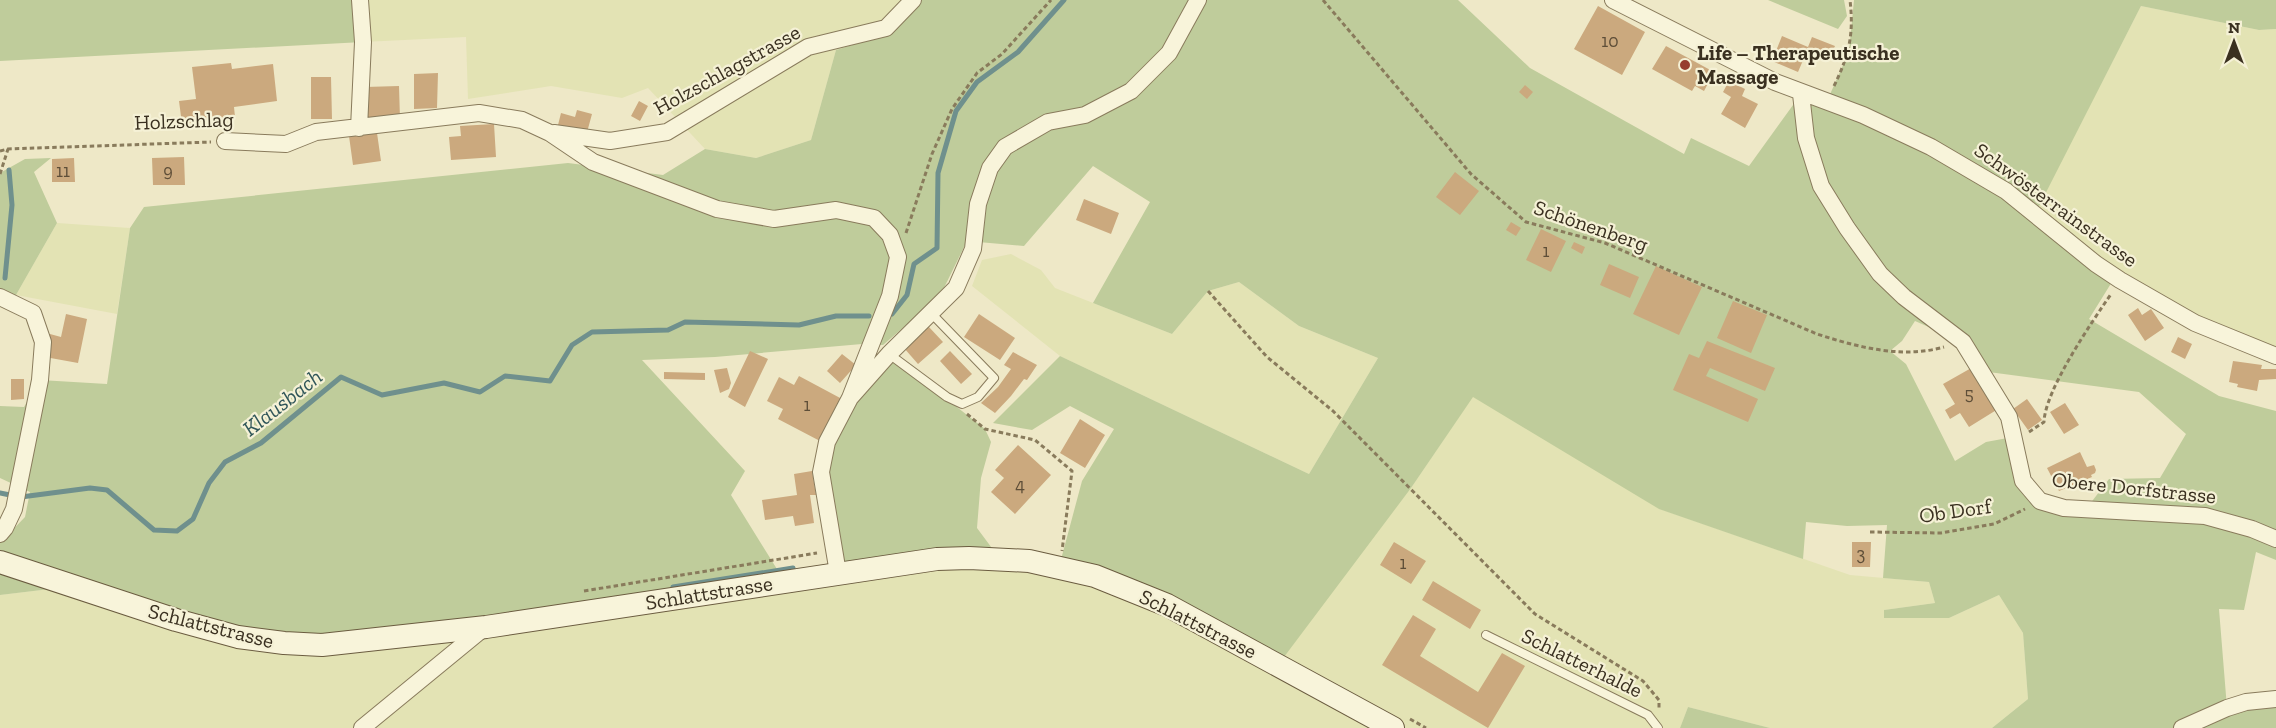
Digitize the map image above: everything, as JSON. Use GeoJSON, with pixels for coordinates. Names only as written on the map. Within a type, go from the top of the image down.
{"type":"FeatureCollection","features":[{"type":"Feature","properties":{"kind":"street"},"geometry":{"type":"LineString","coordinates":[[359,128],[363,42],[360,0]]}},
{"type":"Feature","properties":{"kind":"street","name":"Holzschlagstrasse"},"geometry":{"type":"LineString","coordinates":[[550,133],[610,141],[667,132],[808,47],[886,28],[913,0]]}},
{"type":"Feature","properties":{"kind":"street"},"geometry":{"type":"LineString","coordinates":[[850,398],[889,354],[956,288],[973,249],[978,204],[990,168],[1005,147],[1048,122],[1085,116],[1131,91],[1169,52],[1198,0]]}},
{"type":"Feature","properties":{"kind":"street","name":"Schwösterrainstrasse"},"geometry":{"type":"LineString","coordinates":[[1613,0],[1801,94],[1863,115],[1901,133],[1990,181],[2096,264],[2120,280],[2194,323],[2276,356]]}},
{"type":"Feature","properties":{"kind":"street","name":"Obere Dorfstrasse"},"geometry":{"type":"LineString","coordinates":[[1801,94],[1803,121],[1810,155],[1821,186],[1846,228],[1888,282],[1963,342],[2009,417],[2023,481],[2040,501],[2064,508],[2205,516],[2252,529],[2276,539]]}},
{"type":"Feature","properties":{"kind":"street","name":"Holzschlag"},"geometry":{"type":"LineString","coordinates":[[225,141],[286,144],[316,132],[479,113],[522,120],[550,133]]}},
{"type":"Feature","properties":{"kind":"street"},"geometry":{"type":"LineString","coordinates":[[550,133],[592,162],[717,209],[774,219],[836,210],[874,218],[890,235],[898,257],[890,296],[850,398],[827,442],[821,472],[838,573]]}},
{"type":"Feature","properties":{"kind":"street"},"geometry":{"type":"LineString","coordinates":[[0,297],[33,313],[43,342],[40,380],[14,509],[0,534]]}},
{"type":"Feature","properties":{"kind":"street","name":"Schlattstrasse"},"geometry":{"type":"LineString","coordinates":[[0,562],[176,620],[238,637],[322,645],[486,627],[937,559],[1029,561],[1095,576],[1167,605],[1393,728]]}},
{"type":"Feature","properties":{"kind":"street"},"geometry":{"type":"LineString","coordinates":[[362,728],[486,627]]}},
{"type":"Feature","properties":{"kind":"street"},"geometry":{"type":"LineString","coordinates":[[2182,728],[2246,702],[2276,699]]}},
{"type":"Feature","properties":{"kind":"lane"},"geometry":{"type":"LineString","coordinates":[[889,354],[947,397],[962,404],[978,397],[994,378],[931,313]]}},
{"type":"Feature","properties":{"kind":"lane","name":"Schlatterhalde"},"geometry":{"type":"LineString","coordinates":[[1486,635],[1648,715],[1658,728]]}},
{"type":"Feature","properties":{"kind":"path"},"geometry":{"type":"LineString","coordinates":[[898,257],[932,154],[952,109],[978,73],[1002,54],[1051,0]]}},
{"type":"Feature","properties":{"kind":"path","name":"Schönenberg"},"geometry":{"type":"LineString","coordinates":[[1323,0],[1471,174],[1526,222],[1605,243],[1817,334],[1863,348],[1890,351],[1931,351],[1963,342]]}},
{"type":"Feature","properties":{"kind":"path"},"geometry":{"type":"LineString","coordinates":[[1827,102],[1851,44],[1850,0]]}},
{"type":"Feature","properties":{"kind":"path","name":"Holzschlag"},"geometry":{"type":"LineString","coordinates":[[0,151],[225,141]]}},
{"type":"Feature","properties":{"kind":"path"},"geometry":{"type":"LineString","coordinates":[[0,174],[8,149]]}},
{"type":"Feature","properties":{"kind":"path"},"geometry":{"type":"LineString","coordinates":[[2013,437],[2030,432],[2044,422],[2044,412],[2070,359],[2120,280]]}},
{"type":"Feature","properties":{"kind":"path"},"geometry":{"type":"LineString","coordinates":[[1208,291],[1267,357],[1333,411],[1535,614],[1643,681],[1659,700],[1659,709]]}},
{"type":"Feature","properties":{"kind":"path"},"geometry":{"type":"LineString","coordinates":[[947,397],[985,429],[1035,440],[1072,471],[1067,523],[1059,567]]}},
{"type":"Feature","properties":{"kind":"path","name":"Ob Dorf"},"geometry":{"type":"LineString","coordinates":[[1870,532],[1941,533],[1994,524],[2040,501]]}},
{"type":"Feature","properties":{"kind":"green space"},"geometry":{"type":"Polygon","coordinates":[[[0,0],[360,0],[363,42],[0,61],[0,0]]]}},
{"type":"Feature","properties":{"kind":"green space"},"geometry":{"type":"Polygon","coordinates":[[[360,0],[917,0],[885,35],[836,50],[811,140],[756,158],[705,149],[648,88],[622,98],[551,86],[468,99],[466,37],[363,42],[360,0]]]}},
{"type":"Feature","properties":{"kind":"green space"},"geometry":{"type":"Polygon","coordinates":[[[917,0],[1458,0],[1530,68],[1684,154],[1691,138],[1749,166],[1801,94],[1827,101],[1849,52],[1854,0],[2276,0],[2276,29],[2259,30],[2141,6],[2035,214],[2115,277],[2089,319],[2219,396],[2276,411],[2276,560],[2256,552],[2244,610],[2219,609],[2227,708],[2276,699],[2276,728],[1992,728],[2028,699],[2023,633],[1999,595],[1949,618],[1884,618],[1884,610],[1935,603],[1929,582],[1883,578],[1887,525],[1847,526],[1806,522],[1803,559],[1659,509],[1473,397],[1411,488],[1278,665],[1059,567],[1082,481],[1114,429],[1070,406],[1032,430],[993,423],[1060,356],[1309,474],[1378,358],[1299,326],[1239,282],[1208,291],[1172,334],[1093,303],[1150,202],[1093,166],[1024,246],[967,241],[940,296],[883,345],[862,344],[715,357],[642,360],[745,471],[731,495],[785,582],[322,645],[50,589],[0,595],[0,543],[25,517],[30,492],[0,478],[0,406],[24,407],[40,380],[107,384],[130,228],[144,207],[568,163],[663,175],[705,149],[756,158],[811,140],[836,50],[885,35],[917,0]],[[1915,321],[1902,341],[1890,351],[1906,364],[1955,461],[1986,442],[2013,437],[2023,481],[2080,517],[2109,479],[2160,478],[2186,434],[2139,392],[1981,371],[1963,342],[1915,321]]]}},
{"type":"Feature","properties":{"kind":"green space"},"geometry":{"type":"Polygon","coordinates":[[[1768,0],[1844,0],[1847,16],[1838,29],[1768,0]]]}},
{"type":"Feature","properties":{"kind":"green space"},"geometry":{"type":"Polygon","coordinates":[[[2141,6],[2259,30],[2276,29],[2276,356],[2195,323],[2034,214],[2141,6]]]}},
{"type":"Feature","properties":{"kind":"green space"},"geometry":{"type":"Polygon","coordinates":[[[51,158],[34,172],[57,223],[16,295],[0,294],[0,173],[25,159],[51,158]]]}},
{"type":"Feature","properties":{"kind":"green space"},"geometry":{"type":"Polygon","coordinates":[[[57,223],[130,228],[117,314],[16,295],[57,223]]]}},
{"type":"Feature","properties":{"kind":"green space"},"geometry":{"type":"Polygon","coordinates":[[[1011,254],[1041,270],[1055,288],[1172,334],[1208,291],[1239,282],[1299,326],[1378,358],[1309,474],[1060,356],[972,286],[982,260],[1011,254]]]}},
{"type":"Feature","properties":{"kind":"green space"},"geometry":{"type":"Polygon","coordinates":[[[889,354],[985,429],[991,442],[981,478],[977,528],[1000,559],[838,573],[827,442],[889,354]]]}},
{"type":"Feature","properties":{"kind":"green space"},"geometry":{"type":"Polygon","coordinates":[[[1473,396],[1660,509],[1850,575],[1929,582],[1935,603],[1884,610],[1884,618],[1949,618],[1999,595],[2023,633],[2028,699],[1992,728],[1770,728],[1688,707],[1680,728],[0,728],[0,595],[50,589],[238,637],[937,559],[1059,567],[1411,488],[1473,396]]]}},
{"type":"Feature","properties":{"kind":"green space"},"geometry":{"type":"Polygon","coordinates":[[[1688,707],[1770,728],[1680,728],[1688,707]]]}},
{"type":"Feature","properties":{"kind":"building"},"geometry":{"type":"Polygon","coordinates":[[[1598,6],[1645,32],[1622,75],[1574,49],[1598,6]]]}},
{"type":"Feature","properties":{"kind":"building"},"geometry":{"type":"Polygon","coordinates":[[[1782,36],[1808,47],[1812,37],[1835,46],[1829,60],[1807,51],[1798,72],[1772,61],[1782,36]]]}},
{"type":"Feature","properties":{"kind":"building"},"geometry":{"type":"Polygon","coordinates":[[[1666,46],[1714,72],[1704,91],[1695,86],[1692,91],[1652,69],[1666,46]]]}},
{"type":"Feature","properties":{"kind":"building"},"geometry":{"type":"Polygon","coordinates":[[[231,63],[232,69],[273,64],[277,101],[234,107],[235,117],[182,124],[179,101],[196,99],[192,67],[231,63]]]}},
{"type":"Feature","properties":{"kind":"building"},"geometry":{"type":"Polygon","coordinates":[[[438,73],[437,108],[414,109],[414,74],[438,73]]]}},
{"type":"Feature","properties":{"kind":"building"},"geometry":{"type":"Polygon","coordinates":[[[311,77],[331,77],[332,119],[311,119],[311,77]]]}},
{"type":"Feature","properties":{"kind":"building"},"geometry":{"type":"Polygon","coordinates":[[[1729,81],[1745,89],[1742,96],[1758,104],[1745,128],[1721,114],[1731,97],[1723,92],[1729,81]]]}},
{"type":"Feature","properties":{"kind":"building"},"geometry":{"type":"Polygon","coordinates":[[[1525,85],[1533,92],[1527,99],[1519,92],[1525,85]]]}},
{"type":"Feature","properties":{"kind":"building"},"geometry":{"type":"Polygon","coordinates":[[[399,86],[400,119],[366,120],[365,87],[399,86]]]}},
{"type":"Feature","properties":{"kind":"building"},"geometry":{"type":"Polygon","coordinates":[[[639,101],[648,106],[640,121],[631,116],[639,101]]]}},
{"type":"Feature","properties":{"kind":"building"},"geometry":{"type":"Polygon","coordinates":[[[577,110],[592,114],[586,136],[557,129],[561,113],[575,117],[577,110]]]}},
{"type":"Feature","properties":{"kind":"building"},"geometry":{"type":"Polygon","coordinates":[[[494,124],[496,157],[451,160],[449,137],[461,136],[460,126],[494,124]]]}},
{"type":"Feature","properties":{"kind":"building"},"geometry":{"type":"Polygon","coordinates":[[[377,133],[381,161],[353,165],[349,136],[377,133]]]}},
{"type":"Feature","properties":{"kind":"building"},"geometry":{"type":"Polygon","coordinates":[[[184,157],[185,185],[153,185],[152,158],[184,157]]]}},
{"type":"Feature","properties":{"kind":"building"},"geometry":{"type":"Polygon","coordinates":[[[74,158],[75,182],[52,182],[52,159],[74,158]]]}},
{"type":"Feature","properties":{"kind":"building"},"geometry":{"type":"Polygon","coordinates":[[[1455,172],[1479,191],[1460,215],[1436,197],[1455,172]]]}},
{"type":"Feature","properties":{"kind":"building"},"geometry":{"type":"Polygon","coordinates":[[[1084,199],[1119,213],[1111,234],[1076,220],[1084,199]]]}},
{"type":"Feature","properties":{"kind":"building"},"geometry":{"type":"Polygon","coordinates":[[[1511,222],[1521,228],[1516,236],[1506,230],[1511,222]]]}},
{"type":"Feature","properties":{"kind":"building"},"geometry":{"type":"Polygon","coordinates":[[[1541,229],[1566,241],[1551,272],[1526,260],[1541,229]]]}},
{"type":"Feature","properties":{"kind":"building"},"geometry":{"type":"Polygon","coordinates":[[[1574,242],[1585,247],[1582,254],[1571,248],[1574,242]]]}},
{"type":"Feature","properties":{"kind":"building"},"geometry":{"type":"Polygon","coordinates":[[[1609,264],[1639,277],[1630,298],[1600,285],[1609,264]]]}},
{"type":"Feature","properties":{"kind":"building"},"geometry":{"type":"Polygon","coordinates":[[[1656,266],[1702,287],[1679,335],[1633,314],[1656,266]]]}},
{"type":"Feature","properties":{"kind":"building"},"geometry":{"type":"Polygon","coordinates":[[[1733,301],[1767,315],[1751,353],[1717,338],[1733,301]]]}},
{"type":"Feature","properties":{"kind":"building"},"geometry":{"type":"Polygon","coordinates":[[[2138,308],[2142,315],[2151,309],[2164,328],[2145,341],[2128,315],[2138,308]]]}},
{"type":"Feature","properties":{"kind":"building"},"geometry":{"type":"Polygon","coordinates":[[[66,314],[87,319],[78,363],[45,357],[50,334],[61,337],[66,314]]]}},
{"type":"Feature","properties":{"kind":"building"},"geometry":{"type":"Polygon","coordinates":[[[979,314],[1015,338],[1000,360],[964,337],[979,314]]]}},
{"type":"Feature","properties":{"kind":"building"},"geometry":{"type":"Polygon","coordinates":[[[928,326],[943,342],[918,364],[904,348],[928,326]]]}},
{"type":"Feature","properties":{"kind":"building"},"geometry":{"type":"Polygon","coordinates":[[[2178,337],[2192,344],[2185,359],[2171,352],[2178,337]]]}},
{"type":"Feature","properties":{"kind":"building"},"geometry":{"type":"Polygon","coordinates":[[[1707,341],[1775,368],[1765,391],[1710,368],[1706,376],[1758,399],[1748,422],[1673,390],[1689,354],[1699,358],[1707,341]]]}},
{"type":"Feature","properties":{"kind":"building"},"geometry":{"type":"Polygon","coordinates":[[[750,351],[768,359],[745,407],[728,397],[750,351]]]}},
{"type":"Feature","properties":{"kind":"building"},"geometry":{"type":"Polygon","coordinates":[[[950,351],[972,374],[961,384],[940,361],[950,351]]]}},
{"type":"Feature","properties":{"kind":"building"},"geometry":{"type":"Polygon","coordinates":[[[1013,352],[1037,365],[1027,380],[1024,379],[995,413],[981,403],[998,387],[1011,369],[1004,365],[1013,352]]]}},
{"type":"Feature","properties":{"kind":"building"},"geometry":{"type":"Polygon","coordinates":[[[842,354],[856,365],[840,383],[827,371],[842,354]]]}},
{"type":"Feature","properties":{"kind":"building"},"geometry":{"type":"Polygon","coordinates":[[[2233,361],[2262,365],[2261,369],[2276,369],[2276,379],[2259,380],[2257,391],[2237,387],[2238,384],[2229,382],[2233,361]]]}},
{"type":"Feature","properties":{"kind":"building"},"geometry":{"type":"Polygon","coordinates":[[[1973,367],[1998,409],[1969,427],[1960,413],[1950,419],[1945,410],[1955,404],[1943,384],[1973,367]]]}},
{"type":"Feature","properties":{"kind":"building"},"geometry":{"type":"Polygon","coordinates":[[[727,368],[731,383],[729,389],[720,393],[714,370],[727,368]]]}},
{"type":"Feature","properties":{"kind":"building"},"geometry":{"type":"Polygon","coordinates":[[[664,372],[705,373],[705,380],[664,379],[664,372]]]}},
{"type":"Feature","properties":{"kind":"building"},"geometry":{"type":"Polygon","coordinates":[[[799,376],[842,399],[820,441],[778,419],[783,409],[767,401],[779,377],[794,385],[799,376]]]}},
{"type":"Feature","properties":{"kind":"building"},"geometry":{"type":"Polygon","coordinates":[[[11,379],[24,379],[24,399],[11,400],[11,379]]]}},
{"type":"Feature","properties":{"kind":"building"},"geometry":{"type":"Polygon","coordinates":[[[2027,399],[2042,420],[2028,430],[2013,409],[2027,399]]]}},
{"type":"Feature","properties":{"kind":"building"},"geometry":{"type":"Polygon","coordinates":[[[2065,403],[2079,425],[2064,434],[2050,412],[2065,403]]]}},
{"type":"Feature","properties":{"kind":"building"},"geometry":{"type":"Polygon","coordinates":[[[1080,419],[1105,435],[1085,468],[1060,453],[1080,419]]]}},
{"type":"Feature","properties":{"kind":"building"},"geometry":{"type":"Polygon","coordinates":[[[1018,445],[1051,475],[1015,514],[991,492],[1004,478],[995,470],[1018,445]]]}},
{"type":"Feature","properties":{"kind":"building"},"geometry":{"type":"Polygon","coordinates":[[[2080,452],[2087,467],[2094,465],[2095,473],[2091,475],[2092,477],[2059,491],[2047,468],[2080,452]]]}},
{"type":"Feature","properties":{"kind":"building"},"geometry":{"type":"Polygon","coordinates":[[[812,471],[816,495],[810,495],[814,523],[795,526],[793,516],[765,520],[762,500],[797,495],[794,474],[812,471]]]}},
{"type":"Feature","properties":{"kind":"building"},"geometry":{"type":"Polygon","coordinates":[[[1394,542],[1426,561],[1411,584],[1380,565],[1394,542]]]}},
{"type":"Feature","properties":{"kind":"building"},"geometry":{"type":"Polygon","coordinates":[[[1852,542],[1871,542],[1870,567],[1852,567],[1852,542]]]}},
{"type":"Feature","properties":{"kind":"building"},"geometry":{"type":"Polygon","coordinates":[[[1433,581],[1481,610],[1470,629],[1422,600],[1433,581]]]}},
{"type":"Feature","properties":{"kind":"building"},"geometry":{"type":"Polygon","coordinates":[[[1413,615],[1436,629],[1420,656],[1478,692],[1502,653],[1525,666],[1488,728],[1382,665],[1413,615]]]}},
{"type":"Feature","properties":{"kind":"waterway","name":"Klausbach"},"geometry":{"type":"LineString","coordinates":[[892,314],[907,295],[914,264],[937,248],[938,173],[956,111],[977,82],[1018,52],[1064,0]]}},
{"type":"Feature","properties":{"kind":"waterway"},"geometry":{"type":"LineString","coordinates":[[5,278],[12,205],[9,170]]}},
{"type":"Feature","properties":{"kind":"waterway","name":"Klausbach"},"geometry":{"type":"LineString","coordinates":[[21,497],[90,488],[107,490],[154,530],[177,531],[193,519],[209,483],[225,462],[261,443],[341,377],[382,395],[444,383],[480,392],[505,376],[550,381],[572,345],[592,332],[668,330],[685,322],[799,325],[836,316],[869,316]]}},
{"type":"Feature","properties":{"kind":"waterway","name":"Klausbach"},"geometry":{"type":"LineString","coordinates":[[0,493],[10,495]]}},
{"type":"Feature","properties":{"kind":"waterway"},"geometry":{"type":"LineString","coordinates":[[673,587],[793,568]]}},
{"type":"Feature","properties":{"kind":"place","name":"Life – Therapeutische Massage"},"geometry":{"type":"Point","coordinates":[1685,65]}}]}
